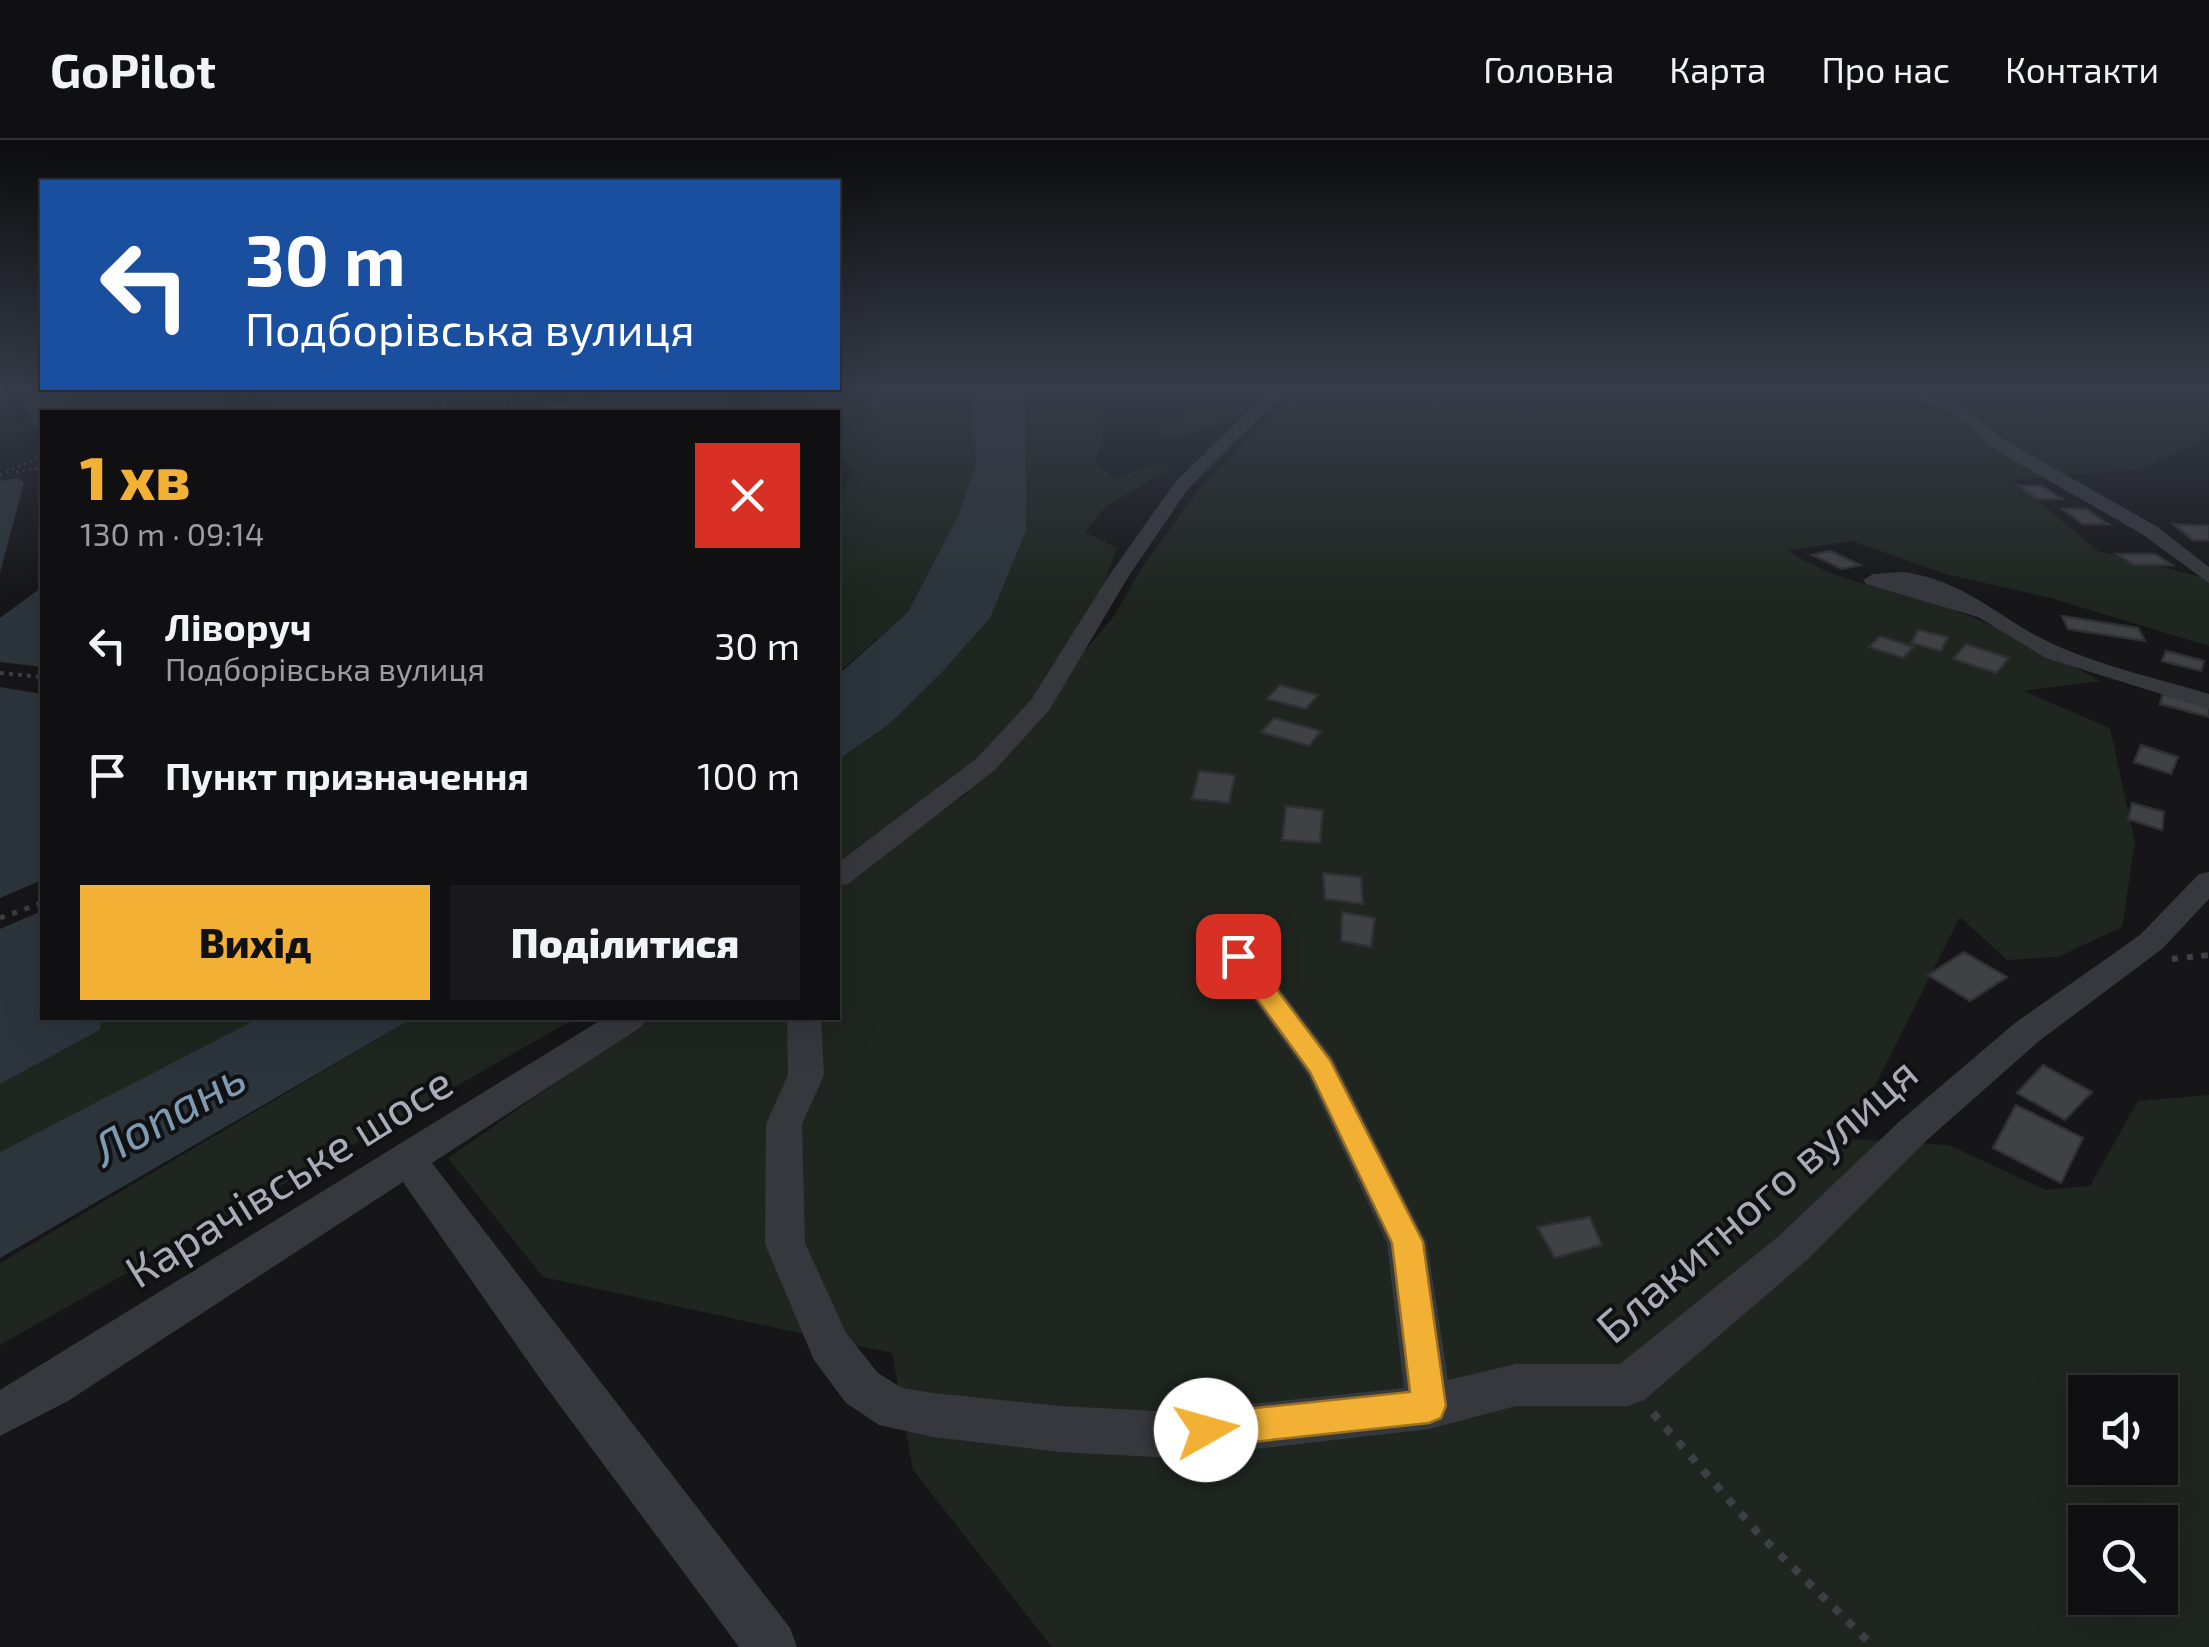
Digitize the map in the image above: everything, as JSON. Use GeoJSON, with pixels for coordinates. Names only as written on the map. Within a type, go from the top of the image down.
{"type":"FeatureCollection","features":[{"type":"Feature","properties":{"kind":"street"},"geometry":{"type":"LineString","coordinates":[[840,875],[986,764],[1042,704],[1120,574],[1182,485],[1207,460]]}},
{"type":"Feature","properties":{"kind":"street"},"geometry":{"type":"LineString","coordinates":[[2025,460],[2149,530],[2209,577]]}},
{"type":"Feature","properties":{"kind":"street"},"geometry":{"type":"LineString","coordinates":[[1989,613],[2020,638],[2055,654],[2209,702]]}},
{"type":"Feature","properties":{"kind":"street","name":"Блакитного вулиця"},"geometry":{"type":"LineString","coordinates":[[804,1020],[806,1076],[784,1124],[785,1244],[828,1346],[862,1388],[895,1409],[933,1415],[1060,1429],[1174,1434],[1429,1406],[1516,1386],[1628,1385],[1793,1248],[1914,1130],[2027,1032],[2151,942],[2209,881]]}},
{"type":"Feature","properties":{"kind":"street"},"geometry":{"type":"LineString","coordinates":[[1238,956],[1321,1067],[1407,1242],[1429,1406]]}},
{"type":"Feature","properties":{"kind":"street","name":"Карачівське шосе"},"geometry":{"type":"LineString","coordinates":[[0,1414],[52,1386],[409,1161],[625,1020]]}},
{"type":"Feature","properties":{"kind":"street"},"geometry":{"type":"LineString","coordinates":[[409,1161],[557,1365],[771,1647]]}},
{"type":"Feature","properties":{"kind":"path"},"geometry":{"type":"LineString","coordinates":[[0,475],[32,460]]}},
{"type":"Feature","properties":{"kind":"path"},"geometry":{"type":"LineString","coordinates":[[0,475],[40,468]]}},
{"type":"Feature","properties":{"kind":"path"},"geometry":{"type":"LineString","coordinates":[[0,673],[40,677]]}},
{"type":"Feature","properties":{"kind":"path"},"geometry":{"type":"LineString","coordinates":[[0,918],[40,903]]}},
{"type":"Feature","properties":{"kind":"path"},"geometry":{"type":"LineString","coordinates":[[1628,1385],[1757,1532],[1874,1647]]}},
{"type":"Feature","properties":{"kind":"shaded area"},"geometry":{"type":"Polygon","coordinates":[[[845,460],[976,460],[957,518],[908,612],[840,671],[840,494],[852,472],[845,460]]]}},
{"type":"Feature","properties":{"kind":"shaded area"},"geometry":{"type":"Polygon","coordinates":[[[1027,460],[1096,460],[1116,479],[1165,461],[1169,470],[1106,506],[1085,532],[1117,548],[1090,624],[1036,709],[1114,616],[1141,569],[1195,494],[1227,460],[2162,460],[2144,469],[2013,480],[2098,551],[2209,579],[2209,646],[2050,598],[1946,574],[1852,541],[1788,550],[1826,571],[1967,615],[2101,681],[2023,691],[2110,728],[2135,843],[2122,927],[2058,957],[2007,960],[1960,917],[1848,1139],[1949,1145],[2046,1190],[2090,1186],[2138,1101],[2209,1095],[2209,1647],[1052,1647],[913,1470],[892,1353],[543,1277],[448,1158],[645,1020],[840,1020],[840,883],[966,794],[1026,722],[879,837],[840,862],[840,759],[888,725],[1027,468],[1027,460]]]}},
{"type":"Feature","properties":{"kind":"shaded area"},"geometry":{"type":"Polygon","coordinates":[[[101,1020],[255,1020],[0,1152],[0,1084],[100,1030],[101,1020]]]}},
{"type":"Feature","properties":{"kind":"shaded area"},"geometry":{"type":"Polygon","coordinates":[[[410,1020],[572,1020],[0,1345],[0,1263],[410,1020]]]}},
{"type":"Feature","properties":{"kind":"water"},"geometry":{"type":"Polygon","coordinates":[[[976,460],[1026,460],[1026,531],[990,618],[888,725],[840,759],[840,673],[908,612],[957,518],[976,460]]]}},
{"type":"Feature","properties":{"kind":"water"},"geometry":{"type":"Polygon","coordinates":[[[18,478],[24,483],[0,573],[0,481],[18,478]]]}},
{"type":"Feature","properties":{"kind":"water"},"geometry":{"type":"Polygon","coordinates":[[[40,588],[40,667],[0,662],[0,618],[40,588]]]}},
{"type":"Feature","properties":{"kind":"water"},"geometry":{"type":"Polygon","coordinates":[[[0,687],[40,694],[40,881],[0,898],[0,687]]]}},
{"type":"Feature","properties":{"kind":"water"},"geometry":{"type":"Polygon","coordinates":[[[40,912],[40,1020],[101,1020],[100,1030],[0,1084],[0,929],[40,912]]]}},
{"type":"Feature","properties":{"kind":"water","name":"Лопань"},"geometry":{"type":"Polygon","coordinates":[[[255,1020],[410,1020],[0,1258],[0,1152],[255,1020]]]}},
{"type":"Feature","properties":{"kind":"building"},"geometry":{"type":"Polygon","coordinates":[[[2019,486],[2042,486],[2062,499],[2038,499],[2019,486]]]}},
{"type":"Feature","properties":{"kind":"building"},"geometry":{"type":"Polygon","coordinates":[[[2062,509],[2086,509],[2108,524],[2083,524],[2062,509]]]}},
{"type":"Feature","properties":{"kind":"building"},"geometry":{"type":"Polygon","coordinates":[[[2173,524],[2209,526],[2209,540],[2193,540],[2173,524]]]}},
{"type":"Feature","properties":{"kind":"building"},"geometry":{"type":"Polygon","coordinates":[[[1830,551],[1860,565],[1842,569],[1812,555],[1830,551]]]}},
{"type":"Feature","properties":{"kind":"building"},"geometry":{"type":"Polygon","coordinates":[[[2117,554],[2155,554],[2172,565],[2134,565],[2117,554]]]}},
{"type":"Feature","properties":{"kind":"building"},"geometry":{"type":"Polygon","coordinates":[[[2062,616],[2138,628],[2145,641],[2068,629],[2062,616]]]}},
{"type":"Feature","properties":{"kind":"building"},"geometry":{"type":"Polygon","coordinates":[[[1918,630],[1948,637],[1941,651],[1911,643],[1918,630]]]}},
{"type":"Feature","properties":{"kind":"building"},"geometry":{"type":"Polygon","coordinates":[[[1880,636],[1914,647],[1903,658],[1869,647],[1880,636]]]}},
{"type":"Feature","properties":{"kind":"building"},"geometry":{"type":"Polygon","coordinates":[[[1966,644],[2009,658],[1996,673],[1953,659],[1966,644]]]}},
{"type":"Feature","properties":{"kind":"building"},"geometry":{"type":"Polygon","coordinates":[[[2166,651],[2204,661],[2201,671],[2162,661],[2166,651]]]}},
{"type":"Feature","properties":{"kind":"building"},"geometry":{"type":"Polygon","coordinates":[[[1280,685],[1318,695],[1306,709],[1267,699],[1280,685]]]}},
{"type":"Feature","properties":{"kind":"building"},"geometry":{"type":"Polygon","coordinates":[[[2163,694],[2209,707],[2209,717],[2160,704],[2163,694]]]}},
{"type":"Feature","properties":{"kind":"building"},"geometry":{"type":"Polygon","coordinates":[[[1274,718],[1321,731],[1309,746],[1261,732],[1274,718]]]}},
{"type":"Feature","properties":{"kind":"building"},"geometry":{"type":"Polygon","coordinates":[[[2141,745],[2178,757],[2171,774],[2134,762],[2141,745]]]}},
{"type":"Feature","properties":{"kind":"building"},"geometry":{"type":"Polygon","coordinates":[[[1199,771],[1235,775],[1229,803],[1192,799],[1199,771]]]}},
{"type":"Feature","properties":{"kind":"building"},"geometry":{"type":"Polygon","coordinates":[[[2132,803],[2164,812],[2162,830],[2128,819],[2132,803]]]}},
{"type":"Feature","properties":{"kind":"building"},"geometry":{"type":"Polygon","coordinates":[[[1286,806],[1323,810],[1320,843],[1282,840],[1286,806]]]}},
{"type":"Feature","properties":{"kind":"building"},"geometry":{"type":"Polygon","coordinates":[[[1323,873],[1361,877],[1363,904],[1325,899],[1323,873]]]}},
{"type":"Feature","properties":{"kind":"building"},"geometry":{"type":"Polygon","coordinates":[[[1342,912],[1375,918],[1371,947],[1341,941],[1342,912]]]}},
{"type":"Feature","properties":{"kind":"building"},"geometry":{"type":"Polygon","coordinates":[[[1964,952],[2007,977],[1970,1001],[1928,975],[1964,952]]]}},
{"type":"Feature","properties":{"kind":"building"},"geometry":{"type":"Polygon","coordinates":[[[2043,1065],[2092,1092],[2065,1120],[2017,1093],[2043,1065]]]}},
{"type":"Feature","properties":{"kind":"building"},"geometry":{"type":"Polygon","coordinates":[[[2016,1105],[2083,1138],[2061,1183],[1993,1148],[2016,1105]]]}},
{"type":"Feature","properties":{"kind":"building"},"geometry":{"type":"Polygon","coordinates":[[[1590,1217],[1602,1245],[1555,1258],[1537,1227],[1590,1217]]]}},
{"type":"Feature","properties":{"kind":"route"},"geometry":{"type":"LineString","coordinates":[[1206,1430],[1429,1406],[1407,1242],[1321,1067],[1238,956]]}}]}
